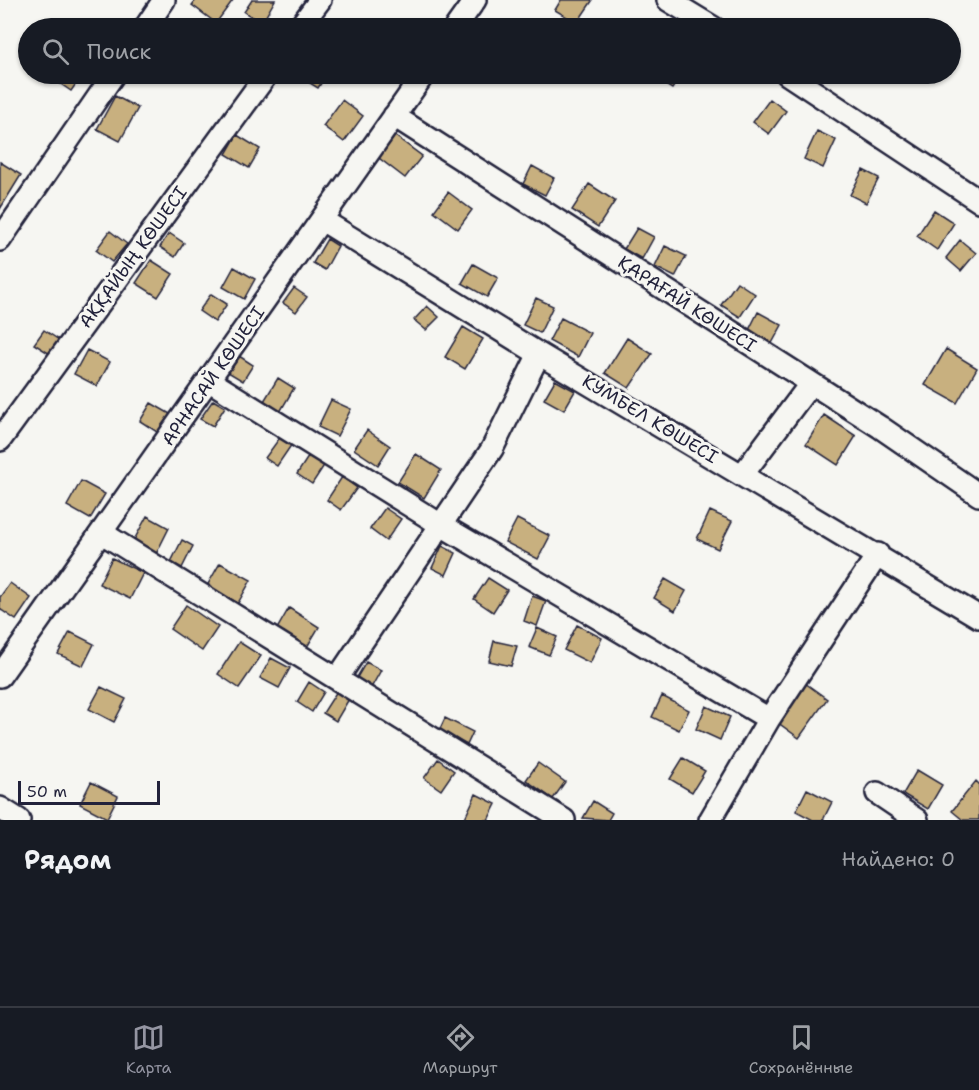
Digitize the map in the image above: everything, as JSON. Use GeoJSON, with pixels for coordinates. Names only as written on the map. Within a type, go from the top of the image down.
{"type":"FeatureCollection","features":[{"type":"Feature","properties":{"kind":"street"},"geometry":{"type":"LineString","coordinates":[[152,18],[164,0]]}},
{"type":"Feature","properties":{"kind":"street"},"geometry":{"type":"LineString","coordinates":[[306,18],[320,0]]}},
{"type":"Feature","properties":{"kind":"street"},"geometry":{"type":"LineString","coordinates":[[462,18],[475,0]]}},
{"type":"Feature","properties":{"kind":"street"},"geometry":{"type":"LineString","coordinates":[[668,0],[698,18]]}},
{"type":"Feature","properties":{"kind":"street"},"geometry":{"type":"LineString","coordinates":[[0,240],[107,84]]}},
{"type":"Feature","properties":{"kind":"street","name":"АҚҚАЙЫҢ КӨШЕСІ"},"geometry":{"type":"LineString","coordinates":[[0,440],[260,84]]}},
{"type":"Feature","properties":{"kind":"street","name":"АРНАСАЙ КӨШЕСІ"},"geometry":{"type":"LineString","coordinates":[[0,676],[210,381],[417,84]]}},
{"type":"Feature","properties":{"kind":"street"},"geometry":{"type":"LineString","coordinates":[[802,84],[979,201]]}},
{"type":"Feature","properties":{"kind":"street","name":"ҚАРАҒАЙ КӨШЕСІ"},"geometry":{"type":"LineString","coordinates":[[394,116],[811,383],[979,495]]}},
{"type":"Feature","properties":{"kind":"street","name":"КУМБЕЛ KӨШЕСІ"},"geometry":{"type":"LineString","coordinates":[[322,220],[540,354],[979,616]]}},
{"type":"Feature","properties":{"kind":"street"},"geometry":{"type":"LineString","coordinates":[[337,679],[492,449],[540,354]]}},
{"type":"Feature","properties":{"kind":"street"},"geometry":{"type":"LineString","coordinates":[[210,381],[441,525],[769,719]]}},
{"type":"Feature","properties":{"kind":"street"},"geometry":{"type":"LineString","coordinates":[[743,474],[811,383]]}},
{"type":"Feature","properties":{"kind":"street"},"geometry":{"type":"LineString","coordinates":[[102,533],[564,820]]}},
{"type":"Feature","properties":{"kind":"street"},"geometry":{"type":"LineString","coordinates":[[710,820],[769,719],[878,554]]}},
{"type":"Feature","properties":{"kind":"street"},"geometry":{"type":"LineString","coordinates":[[877,793],[917,820]]}},
{"type":"Feature","properties":{"kind":"street"},"geometry":{"type":"LineString","coordinates":[[0,808],[20,820]]}},
{"type":"Feature","properties":{"kind":"building"},"geometry":{"type":"Polygon","coordinates":[[[196,0],[233,0],[220,18],[209,18],[192,5],[196,0]]]}},
{"type":"Feature","properties":{"kind":"building"},"geometry":{"type":"Polygon","coordinates":[[[252,0],[275,0],[265,18],[254,18],[244,12],[252,0]]]}},
{"type":"Feature","properties":{"kind":"building"},"geometry":{"type":"Polygon","coordinates":[[[561,0],[592,1],[580,18],[569,18],[555,10],[561,0]]]}},
{"type":"Feature","properties":{"kind":"building"},"geometry":{"type":"Polygon","coordinates":[[[61,84],[76,84],[71,91],[61,84]]]}},
{"type":"Feature","properties":{"kind":"building"},"geometry":{"type":"Polygon","coordinates":[[[664,84],[675,84],[672,89],[664,84]]]}},
{"type":"Feature","properties":{"kind":"building"},"geometry":{"type":"Polygon","coordinates":[[[115,96],[138,108],[120,141],[97,129],[115,96]]]}},
{"type":"Feature","properties":{"kind":"building"},"geometry":{"type":"Polygon","coordinates":[[[770,99],[786,111],[769,134],[753,122],[770,99]]]}},
{"type":"Feature","properties":{"kind":"building"},"geometry":{"type":"Polygon","coordinates":[[[342,100],[363,116],[344,142],[323,126],[342,100]]]}},
{"type":"Feature","properties":{"kind":"building"},"geometry":{"type":"Polygon","coordinates":[[[817,131],[836,140],[823,168],[804,159],[817,131]]]}},
{"type":"Feature","properties":{"kind":"building"},"geometry":{"type":"Polygon","coordinates":[[[391,133],[422,156],[405,178],[375,155],[391,133]]]}},
{"type":"Feature","properties":{"kind":"building"},"geometry":{"type":"Polygon","coordinates":[[[237,135],[260,149],[249,168],[226,154],[237,135]]]}},
{"type":"Feature","properties":{"kind":"building"},"geometry":{"type":"Polygon","coordinates":[[[0,162],[21,175],[0,209],[0,162]]]}},
{"type":"Feature","properties":{"kind":"building"},"geometry":{"type":"Polygon","coordinates":[[[532,166],[554,178],[545,195],[523,184],[532,166]]]}},
{"type":"Feature","properties":{"kind":"building"},"geometry":{"type":"Polygon","coordinates":[[[863,170],[879,178],[866,203],[850,195],[863,170]]]}},
{"type":"Feature","properties":{"kind":"building"},"geometry":{"type":"Polygon","coordinates":[[[589,184],[615,201],[598,227],[572,210],[589,184]]]}},
{"type":"Feature","properties":{"kind":"building"},"geometry":{"type":"Polygon","coordinates":[[[448,192],[472,210],[458,229],[434,211],[448,192]]]}},
{"type":"Feature","properties":{"kind":"building"},"geometry":{"type":"Polygon","coordinates":[[[934,210],[954,223],[937,250],[917,236],[934,210]]]}},
{"type":"Feature","properties":{"kind":"building"},"geometry":{"type":"Polygon","coordinates":[[[637,228],[654,237],[642,259],[624,249],[637,228]]]}},
{"type":"Feature","properties":{"kind":"building"},"geometry":{"type":"Polygon","coordinates":[[[110,231],[127,244],[112,262],[96,250],[110,231]]]}},
{"type":"Feature","properties":{"kind":"building"},"geometry":{"type":"Polygon","coordinates":[[[169,233],[184,243],[175,257],[160,247],[169,233]]]}},
{"type":"Feature","properties":{"kind":"building"},"geometry":{"type":"Polygon","coordinates":[[[327,239],[338,246],[325,270],[313,263],[327,239]]]}},
{"type":"Feature","properties":{"kind":"building"},"geometry":{"type":"Polygon","coordinates":[[[960,240],[976,253],[961,271],[946,258],[960,240]]]}},
{"type":"Feature","properties":{"kind":"building"},"geometry":{"type":"Polygon","coordinates":[[[665,246],[686,256],[675,277],[655,267],[665,246]]]}},
{"type":"Feature","properties":{"kind":"building"},"geometry":{"type":"Polygon","coordinates":[[[151,260],[173,274],[158,297],[136,283],[151,260]]]}},
{"type":"Feature","properties":{"kind":"building"},"geometry":{"type":"Polygon","coordinates":[[[473,264],[498,278],[487,297],[462,283],[473,264]]]}},
{"type":"Feature","properties":{"kind":"building"},"geometry":{"type":"Polygon","coordinates":[[[234,267],[255,279],[244,299],[223,287],[234,267]]]}},
{"type":"Feature","properties":{"kind":"building"},"geometry":{"type":"Polygon","coordinates":[[[737,282],[755,294],[740,317],[721,305],[737,282]]]}},
{"type":"Feature","properties":{"kind":"building"},"geometry":{"type":"Polygon","coordinates":[[[294,288],[307,297],[296,312],[283,303],[294,288]]]}},
{"type":"Feature","properties":{"kind":"building"},"geometry":{"type":"Polygon","coordinates":[[[211,294],[227,304],[215,322],[199,311],[211,294]]]}},
{"type":"Feature","properties":{"kind":"building"},"geometry":{"type":"Polygon","coordinates":[[[536,298],[553,306],[540,333],[523,325],[536,298]]]}},
{"type":"Feature","properties":{"kind":"building"},"geometry":{"type":"Polygon","coordinates":[[[427,306],[439,317],[426,330],[414,320],[427,306]]]}},
{"type":"Feature","properties":{"kind":"building"},"geometry":{"type":"Polygon","coordinates":[[[758,312],[782,325],[771,345],[748,332],[758,312]]]}},
{"type":"Feature","properties":{"kind":"building"},"geometry":{"type":"Polygon","coordinates":[[[561,318],[590,333],[578,357],[549,341],[561,318]]]}},
{"type":"Feature","properties":{"kind":"building"},"geometry":{"type":"Polygon","coordinates":[[[463,327],[483,339],[465,369],[445,357],[463,327]]]}},
{"type":"Feature","properties":{"kind":"building"},"geometry":{"type":"Polygon","coordinates":[[[44,330],[59,340],[50,354],[34,344],[44,330]]]}},
{"type":"Feature","properties":{"kind":"building"},"geometry":{"type":"Polygon","coordinates":[[[627,338],[652,354],[629,388],[605,373],[627,338]]]}},
{"type":"Feature","properties":{"kind":"building"},"geometry":{"type":"Polygon","coordinates":[[[946,349],[977,368],[957,403],[925,385],[946,349]]]}},
{"type":"Feature","properties":{"kind":"building"},"geometry":{"type":"Polygon","coordinates":[[[87,350],[110,362],[97,386],[74,374],[87,350]]]}},
{"type":"Feature","properties":{"kind":"building"},"geometry":{"type":"Polygon","coordinates":[[[239,356],[253,365],[243,381],[228,372],[239,356]]]}},
{"type":"Feature","properties":{"kind":"building"},"geometry":{"type":"Polygon","coordinates":[[[278,378],[294,388],[280,412],[264,401],[278,378]]]}},
{"type":"Feature","properties":{"kind":"building"},"geometry":{"type":"Polygon","coordinates":[[[555,380],[575,391],[564,410],[544,399],[555,380]]]}},
{"type":"Feature","properties":{"kind":"building"},"geometry":{"type":"Polygon","coordinates":[[[213,400],[225,407],[213,426],[200,419],[213,400]]]}},
{"type":"Feature","properties":{"kind":"building"},"geometry":{"type":"Polygon","coordinates":[[[331,400],[351,409],[337,436],[318,427],[331,400]]]}},
{"type":"Feature","properties":{"kind":"building"},"geometry":{"type":"Polygon","coordinates":[[[151,403],[172,415],[160,434],[140,421],[151,403]]]}},
{"type":"Feature","properties":{"kind":"building"},"geometry":{"type":"Polygon","coordinates":[[[824,415],[856,436],[838,465],[806,444],[824,415]]]}},
{"type":"Feature","properties":{"kind":"building"},"geometry":{"type":"Polygon","coordinates":[[[367,430],[390,446],[378,465],[354,449],[367,430]]]}},
{"type":"Feature","properties":{"kind":"building"},"geometry":{"type":"Polygon","coordinates":[[[281,436],[292,444],[277,466],[265,458],[281,436]]]}},
{"type":"Feature","properties":{"kind":"building"},"geometry":{"type":"Polygon","coordinates":[[[310,454],[325,464],[312,484],[297,474],[310,454]]]}},
{"type":"Feature","properties":{"kind":"building"},"geometry":{"type":"Polygon","coordinates":[[[416,454],[441,470],[424,498],[398,482],[416,454]]]}},
{"type":"Feature","properties":{"kind":"building"},"geometry":{"type":"Polygon","coordinates":[[[342,477],[357,488],[341,510],[327,500],[342,477]]]}},
{"type":"Feature","properties":{"kind":"building"},"geometry":{"type":"Polygon","coordinates":[[[81,481],[105,494],[90,519],[67,506],[81,481]]]}},
{"type":"Feature","properties":{"kind":"building"},"geometry":{"type":"Polygon","coordinates":[[[385,508],[401,519],[386,541],[370,529],[385,508]]]}},
{"type":"Feature","properties":{"kind":"building"},"geometry":{"type":"Polygon","coordinates":[[[710,511],[732,521],[718,549],[697,539],[710,511]]]}},
{"type":"Feature","properties":{"kind":"building"},"geometry":{"type":"Polygon","coordinates":[[[147,516],[169,528],[156,554],[133,542],[147,516]]]}},
{"type":"Feature","properties":{"kind":"building"},"geometry":{"type":"Polygon","coordinates":[[[517,519],[550,536],[538,559],[505,542],[517,519]]]}},
{"type":"Feature","properties":{"kind":"building"},"geometry":{"type":"Polygon","coordinates":[[[182,540],[193,546],[182,568],[171,562],[182,540]]]}},
{"type":"Feature","properties":{"kind":"building"},"geometry":{"type":"Polygon","coordinates":[[[442,546],[456,553],[446,575],[432,568],[442,546]]]}},
{"type":"Feature","properties":{"kind":"building"},"geometry":{"type":"Polygon","coordinates":[[[112,558],[143,573],[130,599],[99,584],[112,558]]]}},
{"type":"Feature","properties":{"kind":"building"},"geometry":{"type":"Polygon","coordinates":[[[220,563],[251,580],[238,603],[207,586],[220,563]]]}},
{"type":"Feature","properties":{"kind":"building"},"geometry":{"type":"Polygon","coordinates":[[[488,578],[507,590],[493,612],[474,599],[488,578]]]}},
{"type":"Feature","properties":{"kind":"building"},"geometry":{"type":"Polygon","coordinates":[[[665,579],[686,591],[675,611],[654,598],[665,579]]]}},
{"type":"Feature","properties":{"kind":"building"},"geometry":{"type":"Polygon","coordinates":[[[10,583],[31,598],[16,620],[0,609],[0,597],[10,583]]]}},
{"type":"Feature","properties":{"kind":"building"},"geometry":{"type":"Polygon","coordinates":[[[532,596],[546,601],[537,626],[524,621],[532,596]]]}},
{"type":"Feature","properties":{"kind":"building"},"geometry":{"type":"Polygon","coordinates":[[[186,605],[218,627],[202,651],[170,629],[186,605]]]}},
{"type":"Feature","properties":{"kind":"building"},"geometry":{"type":"Polygon","coordinates":[[[289,608],[319,627],[307,647],[277,629],[289,608]]]}},
{"type":"Feature","properties":{"kind":"building"},"geometry":{"type":"Polygon","coordinates":[[[577,625],[602,638],[590,663],[564,650],[577,625]]]}},
{"type":"Feature","properties":{"kind":"building"},"geometry":{"type":"Polygon","coordinates":[[[537,628],[557,637],[549,655],[529,647],[537,628]]]}},
{"type":"Feature","properties":{"kind":"building"},"geometry":{"type":"Polygon","coordinates":[[[70,632],[94,644],[83,666],[58,654],[70,632]]]}},
{"type":"Feature","properties":{"kind":"building"},"geometry":{"type":"Polygon","coordinates":[[[494,641],[517,646],[511,666],[489,661],[494,641]]]}},
{"type":"Feature","properties":{"kind":"building"},"geometry":{"type":"Polygon","coordinates":[[[239,642],[261,656],[239,688],[218,674],[239,642]]]}},
{"type":"Feature","properties":{"kind":"building"},"geometry":{"type":"Polygon","coordinates":[[[271,658],[290,668],[279,688],[260,678],[271,658]]]}},
{"type":"Feature","properties":{"kind":"building"},"geometry":{"type":"Polygon","coordinates":[[[366,662],[381,670],[371,688],[356,679],[366,662]]]}},
{"type":"Feature","properties":{"kind":"building"},"geometry":{"type":"Polygon","coordinates":[[[309,682],[324,692],[312,712],[297,702],[309,682]]]}},
{"type":"Feature","properties":{"kind":"building"},"geometry":{"type":"Polygon","coordinates":[[[805,683],[827,699],[799,738],[777,722],[805,683]]]}},
{"type":"Feature","properties":{"kind":"building"},"geometry":{"type":"Polygon","coordinates":[[[101,687],[126,699],[114,722],[89,709],[101,687]]]}},
{"type":"Feature","properties":{"kind":"building"},"geometry":{"type":"Polygon","coordinates":[[[337,691],[349,699],[336,721],[323,713],[337,691]]]}},
{"type":"Feature","properties":{"kind":"building"},"geometry":{"type":"Polygon","coordinates":[[[662,696],[689,710],[679,730],[652,717],[662,696]]]}},
{"type":"Feature","properties":{"kind":"building"},"geometry":{"type":"Polygon","coordinates":[[[706,706],[730,717],[720,740],[696,729],[706,706]]]}},
{"type":"Feature","properties":{"kind":"building"},"geometry":{"type":"Polygon","coordinates":[[[445,718],[473,732],[467,745],[439,731],[445,718]]]}},
{"type":"Feature","properties":{"kind":"building"},"geometry":{"type":"Polygon","coordinates":[[[683,758],[705,771],[692,792],[670,779],[683,758]]]}},
{"type":"Feature","properties":{"kind":"building"},"geometry":{"type":"Polygon","coordinates":[[[438,759],[454,771],[441,790],[424,778],[438,759]]]}},
{"type":"Feature","properties":{"kind":"building"},"geometry":{"type":"Polygon","coordinates":[[[538,763],[565,782],[553,799],[526,780],[538,763]]]}},
{"type":"Feature","properties":{"kind":"building"},"geometry":{"type":"Polygon","coordinates":[[[917,770],[942,785],[928,809],[903,794],[917,770]]]}},
{"type":"Feature","properties":{"kind":"building"},"geometry":{"type":"Polygon","coordinates":[[[976,781],[979,784],[979,820],[963,820],[952,811],[976,781]]]}},
{"type":"Feature","properties":{"kind":"building"},"geometry":{"type":"Polygon","coordinates":[[[91,782],[118,796],[107,818],[80,804],[91,782]]]}},
{"type":"Feature","properties":{"kind":"building"},"geometry":{"type":"Polygon","coordinates":[[[807,789],[832,802],[823,820],[813,820],[796,811],[807,789]]]}},
{"type":"Feature","properties":{"kind":"building"},"geometry":{"type":"Polygon","coordinates":[[[476,794],[496,804],[488,820],[464,820],[476,794]]]}},
{"type":"Feature","properties":{"kind":"building"},"geometry":{"type":"Polygon","coordinates":[[[593,801],[612,813],[608,820],[583,818],[593,801]]]}}]}
